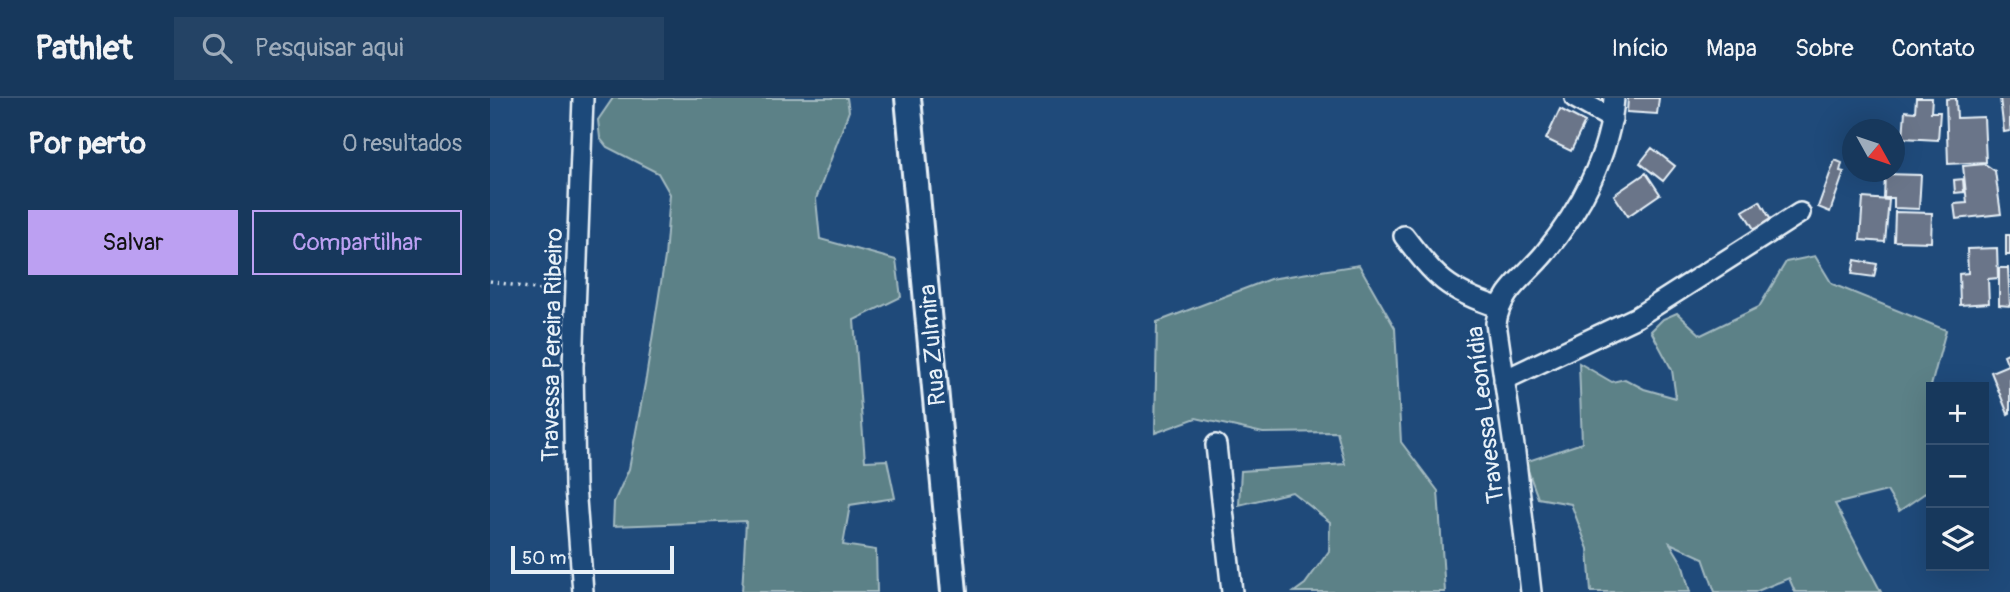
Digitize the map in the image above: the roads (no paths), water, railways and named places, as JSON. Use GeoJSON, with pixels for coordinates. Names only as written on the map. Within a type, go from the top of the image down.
{"type":"FeatureCollection","features":[{"type":"Feature","properties":{"kind":"street","name":"Travessa Pereira Ribeiro"},"geometry":{"type":"LineString","coordinates":[[583,98],[575,297],[575,486],[583,592]]}},
{"type":"Feature","properties":{"kind":"street","name":"Rua Zulmira"},"geometry":{"type":"LineString","coordinates":[[908,98],[954,592]]}},
{"type":"Feature","properties":{"kind":"street"},"geometry":{"type":"LineString","coordinates":[[1575,98],[1612,119]]}},
{"type":"Feature","properties":{"kind":"street","name":"Travessa Leonídia"},"geometry":{"type":"LineString","coordinates":[[1531,592],[1496,323],[1498,307],[1562,230],[1589,185],[1605,147],[1614,98]]}},
{"type":"Feature","properties":{"kind":"street"},"geometry":{"type":"LineString","coordinates":[[1504,380],[1637,317],[1800,213]]}},
{"type":"Feature","properties":{"kind":"street"},"geometry":{"type":"LineString","coordinates":[[1404,236],[1428,268],[1446,285],[1470,298],[1498,307]]}},
{"type":"Feature","properties":{"kind":"street"},"geometry":{"type":"LineString","coordinates":[[1216,445],[1232,592]]}}]}
